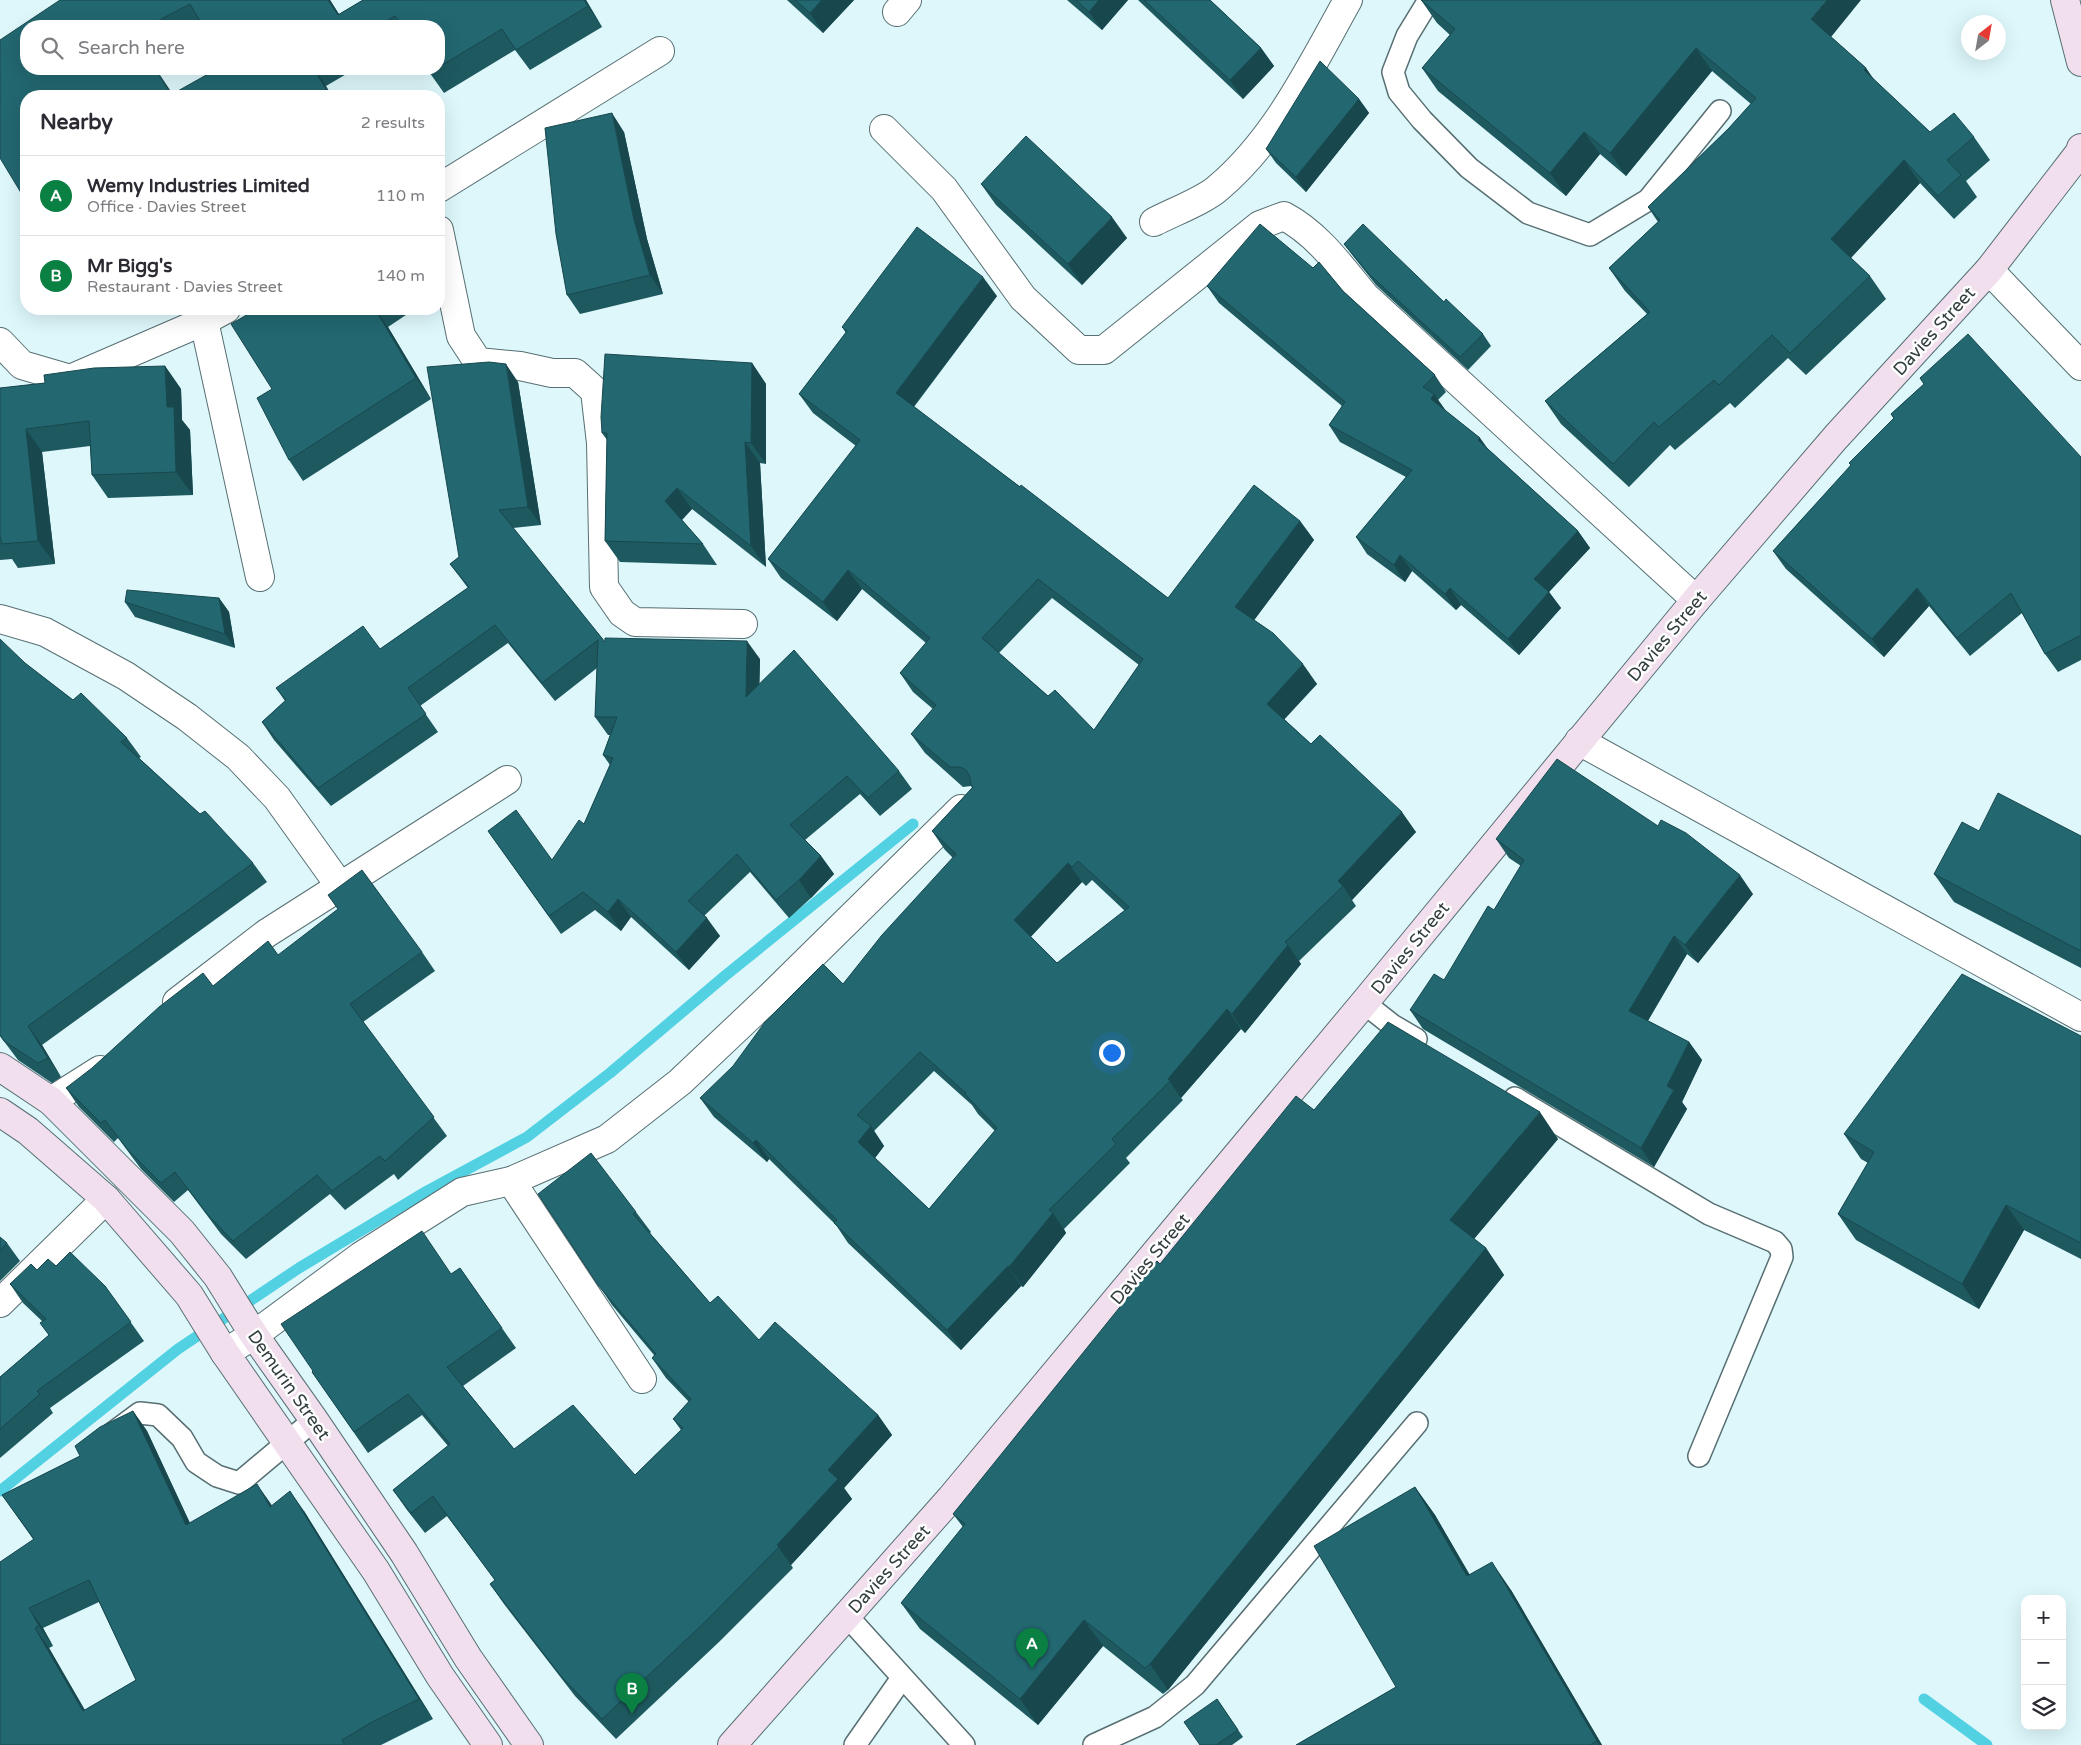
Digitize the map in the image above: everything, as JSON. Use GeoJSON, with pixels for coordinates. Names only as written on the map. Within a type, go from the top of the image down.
{"type":"FeatureCollection","features":[{"type":"Feature","properties":{"kind":"street"},"geometry":{"type":"LineString","coordinates":[[1154,222],[1217,190],[1246,161],[1288,108],[1348,0]]}},
{"type":"Feature","properties":{"kind":"street"},"geometry":{"type":"LineString","coordinates":[[2065,0],[2081,62]]}},
{"type":"Feature","properties":{"kind":"street"},"geometry":{"type":"LineString","coordinates":[[445,184],[660,51]]}},
{"type":"Feature","properties":{"kind":"street"},"geometry":{"type":"LineString","coordinates":[[884,129],[944,189],[1023,298],[1079,350],[1104,350],[1260,225],[1284,216],[1301,225],[1332,256],[1365,296],[1696,600]]}},
{"type":"Feature","properties":{"kind":"street","name":"Davies Street"},"geometry":{"type":"LineString","coordinates":[[732,1745],[951,1498],[1364,1003],[1696,600],[1836,437],[1989,270],[2080,152],[2081,148]]}},
{"type":"Feature","properties":{"kind":"street"},"geometry":{"type":"LineString","coordinates":[[445,259],[461,336],[478,362],[520,366],[552,373],[574,373],[594,391],[601,443],[604,587],[622,613],[635,622],[743,624]]}},
{"type":"Feature","properties":{"kind":"street"},"geometry":{"type":"LineString","coordinates":[[1989,270],[2081,366]]}},
{"type":"Feature","properties":{"kind":"street"},"geometry":{"type":"LineString","coordinates":[[0,342],[22,365],[70,379],[215,315],[260,577]]}},
{"type":"Feature","properties":{"kind":"street"},"geometry":{"type":"LineString","coordinates":[[0,619],[45,632],[126,676],[187,716],[231,751],[277,798],[340,886]]}},
{"type":"Feature","properties":{"kind":"street"},"geometry":{"type":"LineString","coordinates":[[1580,741],[2081,1017]]}},
{"type":"Feature","properties":{"kind":"street"},"geometry":{"type":"LineString","coordinates":[[156,1020],[267,933],[507,780]]}},
{"type":"Feature","properties":{"kind":"street"},"geometry":{"type":"LineString","coordinates":[[219,1343],[362,1256],[462,1192],[511,1181],[607,1139],[680,1082],[770,997],[969,801]]}},
{"type":"Feature","properties":{"kind":"street"},"geometry":{"type":"LineString","coordinates":[[50,1102],[95,1075],[115,1057]]}},
{"type":"Feature","properties":{"kind":"street","name":"Demurin Street"},"geometry":{"type":"LineString","coordinates":[[0,1067],[50,1102],[182,1232],[218,1277],[248,1325],[404,1553],[468,1658],[529,1745]]}},
{"type":"Feature","properties":{"kind":"street","name":"Demurin Street"},"geometry":{"type":"LineString","coordinates":[[0,1112],[28,1131],[106,1199],[189,1294],[219,1343],[376,1571],[440,1676],[488,1745]]}},
{"type":"Feature","properties":{"kind":"street"},"geometry":{"type":"LineString","coordinates":[[511,1181],[642,1379]]}},
{"type":"Feature","properties":{"kind":"street"},"geometry":{"type":"LineString","coordinates":[[0,1303],[106,1199]]}},
{"type":"Feature","properties":{"kind":"lane"},"geometry":{"type":"LineString","coordinates":[[1429,0],[1407,36],[1392,72],[1399,92],[1422,120],[1469,168],[1528,214],[1590,235],[1648,200],[1720,111]]}},
{"type":"Feature","properties":{"kind":"lane"},"geometry":{"type":"LineString","coordinates":[[1364,1003],[1392,1025],[1435,1050]]}},
{"type":"Feature","properties":{"kind":"lane"},"geometry":{"type":"LineString","coordinates":[[1495,1086],[1709,1214],[1775,1242],[1781,1249],[1782,1258],[1699,1456]]}},
{"type":"Feature","properties":{"kind":"lane"},"geometry":{"type":"LineString","coordinates":[[100,1442],[140,1413],[158,1415],[182,1438],[196,1462],[217,1476],[239,1483],[314,1420]]}},
{"type":"Feature","properties":{"kind":"lane"},"geometry":{"type":"LineString","coordinates":[[1094,1745],[1155,1717],[1196,1685],[1417,1423]]}},
{"type":"Feature","properties":{"kind":"lane"},"geometry":{"type":"LineString","coordinates":[[847,1616],[964,1745]]}},
{"type":"Feature","properties":{"kind":"lane"},"geometry":{"type":"LineString","coordinates":[[855,1745],[902,1678]]}},
{"type":"Feature","properties":{"kind":"building"},"geometry":{"type":"Polygon","coordinates":[[[60,0],[328,0],[338,15],[363,0],[584,0],[588,6],[516,50],[502,29],[445,63],[445,20],[397,20],[395,16],[388,20],[199,20],[190,4],[159,20],[30,20],[60,0]]]}},
{"type":"Feature","properties":{"kind":"building"},"geometry":{"type":"Polygon","coordinates":[[[795,0],[822,0],[810,13],[795,0]]]}},
{"type":"Feature","properties":{"kind":"building"},"geometry":{"type":"Polygon","coordinates":[[[1076,0],[1099,0],[1089,12],[1076,0]]]}},
{"type":"Feature","properties":{"kind":"building"},"geometry":{"type":"Polygon","coordinates":[[[1144,0],[1210,0],[1261,48],[1230,80],[1144,0]]]}},
{"type":"Feature","properties":{"kind":"building"},"geometry":{"type":"Polygon","coordinates":[[[1421,0],[1827,0],[1811,19],[1866,68],[1864,70],[1930,132],[1954,113],[1974,137],[1947,160],[1961,175],[1938,196],[1904,160],[1831,239],[1870,276],[1790,353],[1772,335],[1719,385],[1714,380],[1659,427],[1654,422],[1613,464],[1545,401],[1650,312],[1609,268],[1660,220],[1648,207],[1729,128],[1756,98],[1696,48],[1610,153],[1584,132],[1550,173],[1422,68],[1455,29],[1421,0]]]}},
{"type":"Feature","properties":{"kind":"building"},"geometry":{"type":"Polygon","coordinates":[[[20,27],[20,75],[159,75],[168,90],[20,90],[20,191],[0,158],[0,40],[20,27]]]}},
{"type":"Feature","properties":{"kind":"building"},"geometry":{"type":"Polygon","coordinates":[[[1320,61],[1359,99],[1296,177],[1266,149],[1320,61]]]}},
{"type":"Feature","properties":{"kind":"building"},"geometry":{"type":"Polygon","coordinates":[[[206,75],[318,75],[326,90],[180,90],[206,75]]]}},
{"type":"Feature","properties":{"kind":"building"},"geometry":{"type":"Polygon","coordinates":[[[612,113],[634,220],[650,275],[567,295],[556,234],[545,128],[612,113]]]}},
{"type":"Feature","properties":{"kind":"building"},"geometry":{"type":"Polygon","coordinates":[[[1026,136],[1112,217],[1068,264],[981,184],[1026,136]]]}},
{"type":"Feature","properties":{"kind":"building"},"geometry":{"type":"Polygon","coordinates":[[[1260,224],[1313,268],[1319,262],[1343,291],[1435,375],[1423,387],[1434,394],[1431,399],[1480,438],[1478,440],[1578,531],[1534,579],[1549,592],[1508,639],[1450,588],[1445,594],[1400,555],[1394,565],[1356,537],[1412,470],[1329,425],[1345,402],[1207,286],[1260,224]]]}},
{"type":"Feature","properties":{"kind":"building"},"geometry":{"type":"Polygon","coordinates":[[[1363,224],[1444,302],[1446,299],[1483,334],[1460,357],[1368,273],[1344,244],[1363,224]]]}},
{"type":"Feature","properties":{"kind":"building"},"geometry":{"type":"Polygon","coordinates":[[[917,227],[983,277],[896,393],[1020,487],[1021,485],[1168,598],[1254,485],[1300,521],[1235,607],[1273,633],[1303,664],[1267,704],[1311,744],[1320,735],[1402,812],[1338,881],[1343,886],[1285,942],[1288,945],[1232,1014],[1227,1009],[1168,1079],[1170,1081],[1112,1139],[1116,1144],[1049,1210],[1053,1213],[1009,1267],[947,1330],[834,1223],[837,1220],[756,1140],[753,1143],[700,1098],[733,1066],[765,1022],[823,964],[843,984],[882,935],[956,854],[932,831],[973,787],[966,770],[960,767],[950,767],[911,734],[936,705],[900,673],[930,638],[848,570],[823,602],[768,559],[860,440],[799,394],[847,331],[842,327],[917,227]],[[1038,579],[982,638],[1048,696],[1055,690],[1094,730],[1143,659],[1038,579]],[[1078,861],[1072,867],[1068,863],[1014,920],[1057,963],[1129,907],[1078,861]],[[920,1052],[857,1115],[871,1126],[858,1142],[929,1209],[997,1128],[966,1093],[920,1052]]]}},
{"type":"Feature","properties":{"kind":"building"},"geometry":{"type":"Polygon","coordinates":[[[247,315],[379,315],[416,378],[289,460],[257,398],[272,389],[231,324],[247,315]]]}},
{"type":"Feature","properties":{"kind":"building"},"geometry":{"type":"Polygon","coordinates":[[[1968,334],[2081,457],[2081,635],[2045,654],[2011,593],[1957,638],[1917,588],[1872,639],[1773,551],[1851,465],[1849,463],[1894,418],[1891,414],[1924,384],[1920,378],[1968,334]]]}},
{"type":"Feature","properties":{"kind":"building"},"geometry":{"type":"Polygon","coordinates":[[[605,354],[752,363],[751,443],[745,442],[751,546],[677,488],[665,501],[703,544],[605,541],[607,433],[602,433],[601,417],[605,354]]]}},
{"type":"Feature","properties":{"kind":"building"},"geometry":{"type":"Polygon","coordinates":[[[489,362],[506,364],[528,507],[499,510],[605,642],[605,638],[747,641],[746,697],[794,650],[899,771],[868,798],[847,776],[790,825],[821,856],[799,880],[776,900],[737,854],[688,901],[707,918],[676,952],[618,899],[608,912],[583,892],[549,916],[488,831],[516,810],[552,860],[579,820],[584,824],[613,758],[603,755],[617,717],[595,717],[598,640],[542,683],[495,625],[408,688],[426,714],[318,788],[262,722],[286,700],[276,688],[363,626],[380,649],[469,587],[450,564],[459,557],[427,367],[489,362]]]}},
{"type":"Feature","properties":{"kind":"building"},"geometry":{"type":"Polygon","coordinates":[[[165,366],[167,407],[174,407],[176,472],[92,475],[89,421],[26,429],[38,541],[2,544],[0,536],[0,388],[45,383],[44,375],[94,368],[165,366]]]}},
{"type":"Feature","properties":{"kind":"building"},"geometry":{"type":"Polygon","coordinates":[[[127,590],[219,598],[225,634],[125,602],[127,590]]]}},
{"type":"Feature","properties":{"kind":"building"},"geometry":{"type":"Polygon","coordinates":[[[0,639],[25,663],[73,700],[81,693],[127,738],[121,742],[200,814],[205,811],[253,863],[28,1026],[48,1058],[38,1063],[4,1041],[0,1035],[0,639]]]}},
{"type":"Feature","properties":{"kind":"building"},"geometry":{"type":"Polygon","coordinates":[[[1557,759],[1658,826],[1661,820],[1686,833],[1740,875],[1685,945],[1674,936],[1629,1011],[1689,1042],[1667,1086],[1674,1090],[1641,1148],[1410,1010],[1434,974],[1444,980],[1488,906],[1494,910],[1524,860],[1496,839],[1557,759]]]}},
{"type":"Feature","properties":{"kind":"building"},"geometry":{"type":"Polygon","coordinates":[[[1998,793],[2081,836],[2081,951],[1934,874],[1962,822],[1979,831],[1998,793]]]}},
{"type":"Feature","properties":{"kind":"building"},"geometry":{"type":"Polygon","coordinates":[[[362,870],[422,952],[350,1004],[434,1117],[385,1161],[380,1156],[332,1191],[317,1175],[233,1241],[208,1215],[175,1172],[161,1183],[128,1150],[105,1120],[101,1123],[66,1088],[92,1068],[159,1007],[203,973],[213,986],[268,941],[278,955],[338,909],[328,895],[362,870]]]}},
{"type":"Feature","properties":{"kind":"building"},"geometry":{"type":"Polygon","coordinates":[[[1962,974],[2081,1036],[2081,1243],[2006,1205],[1962,1284],[1838,1214],[1874,1152],[1844,1134],[1962,974]]]}},
{"type":"Feature","properties":{"kind":"building"},"geometry":{"type":"Polygon","coordinates":[[[1388,1022],[1540,1112],[1450,1220],[1486,1248],[1150,1664],[1145,1668],[1084,1620],[1020,1699],[901,1603],[965,1524],[953,1514],[1157,1261],[1160,1264],[1296,1096],[1314,1110],[1388,1022]]]}},
{"type":"Feature","properties":{"kind":"building"},"geometry":{"type":"Polygon","coordinates":[[[591,1153],[636,1212],[633,1214],[710,1303],[718,1296],[759,1340],[775,1322],[878,1415],[828,1470],[838,1479],[777,1545],[779,1547],[705,1622],[602,1719],[560,1675],[490,1584],[495,1580],[433,1496],[411,1513],[393,1490],[450,1444],[408,1394],[354,1432],[281,1324],[422,1231],[451,1274],[460,1268],[502,1328],[447,1367],[514,1449],[573,1405],[635,1475],[683,1428],[673,1419],[691,1399],[652,1358],[656,1354],[598,1285],[538,1194],[591,1153]]]}},
{"type":"Feature","properties":{"kind":"building"},"geometry":{"type":"Polygon","coordinates":[[[0,1237],[7,1243],[0,1251],[0,1237]]]}},
{"type":"Feature","properties":{"kind":"building"},"geometry":{"type":"Polygon","coordinates":[[[70,1252],[105,1286],[131,1322],[37,1391],[40,1394],[0,1429],[0,1377],[49,1335],[40,1323],[46,1319],[10,1284],[31,1264],[37,1270],[48,1259],[56,1266],[70,1252]]]}},
{"type":"Feature","properties":{"kind":"building"},"geometry":{"type":"Polygon","coordinates":[[[133,1411],[186,1525],[257,1484],[270,1507],[290,1491],[419,1699],[370,1723],[342,1740],[345,1745],[0,1745],[0,1562],[34,1539],[2,1495],[80,1456],[75,1446],[100,1427],[133,1411]],[[89,1580],[29,1608],[39,1626],[35,1628],[83,1711],[136,1680],[89,1580]]]}},
{"type":"Feature","properties":{"kind":"building"},"geometry":{"type":"Polygon","coordinates":[[[1415,1487],[1467,1576],[1492,1562],[1597,1741],[1590,1745],[1296,1745],[1396,1687],[1314,1546],[1415,1487]]]}},
{"type":"Feature","properties":{"kind":"building"},"geometry":{"type":"Polygon","coordinates":[[[1217,1699],[1238,1730],[1216,1745],[1200,1745],[1184,1722],[1217,1699]]]}},
{"type":"Feature","properties":{"kind":"waterway"},"geometry":{"type":"LineString","coordinates":[[0,1491],[178,1349],[299,1268],[427,1191],[527,1137],[610,1073],[726,975],[913,824]]}},
{"type":"Feature","properties":{"kind":"waterway"},"geometry":{"type":"LineString","coordinates":[[1924,1699],[1987,1745]]}},
{"type":"Feature","properties":{"kind":"place","name":"Wemy Industries Limited"},"geometry":{"type":"Point","coordinates":[1032,1669]}},
{"type":"Feature","properties":{"kind":"place","name":"Mr Bigg's"},"geometry":{"type":"Point","coordinates":[632,1714]}}]}
